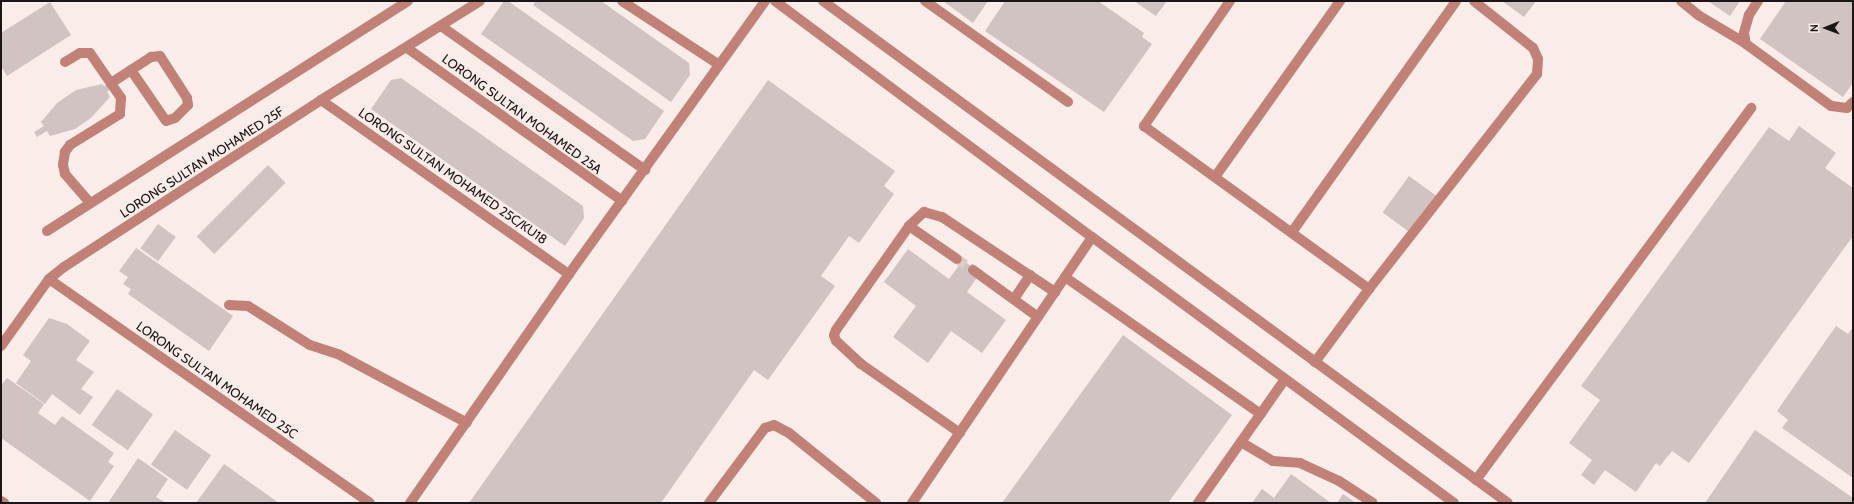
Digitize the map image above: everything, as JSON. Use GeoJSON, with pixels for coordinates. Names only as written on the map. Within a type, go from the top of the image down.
{"type":"FeatureCollection","features":[{"type":"Feature","properties":{"kind":"street"},"geometry":{"type":"LineString","coordinates":[[47,231],[408,1]]}},
{"type":"Feature","properties":{"kind":"street","name":"LORONG SULTAN MOHAMED 25F"},"geometry":{"type":"LineString","coordinates":[[1,346],[49,279],[64,266],[321,100],[407,48],[480,1]]}},
{"type":"Feature","properties":{"kind":"street"},"geometry":{"type":"LineString","coordinates":[[622,1],[718,64]]}},
{"type":"Feature","properties":{"kind":"street"},"geometry":{"type":"LineString","coordinates":[[410,503],[569,274],[645,170],[718,64],[765,1]]}},
{"type":"Feature","properties":{"kind":"street"},"geometry":{"type":"LineString","coordinates":[[776,1],[1092,237],[1454,503]]}},
{"type":"Feature","properties":{"kind":"street"},"geometry":{"type":"LineString","coordinates":[[823,1],[1508,503]]}},
{"type":"Feature","properties":{"kind":"street"},"geometry":{"type":"LineString","coordinates":[[925,1],[1068,102]]}},
{"type":"Feature","properties":{"kind":"street"},"geometry":{"type":"LineString","coordinates":[[1230,1],[1144,126],[1369,289]]}},
{"type":"Feature","properties":{"kind":"street"},"geometry":{"type":"LineString","coordinates":[[1215,177],[1340,1]]}},
{"type":"Feature","properties":{"kind":"street"},"geometry":{"type":"LineString","coordinates":[[1292,232],[1456,1]]}},
{"type":"Feature","properties":{"kind":"street"},"geometry":{"type":"LineString","coordinates":[[1315,362],[1369,289],[1537,74],[1538,59],[1533,48],[1474,1]]}},
{"type":"Feature","properties":{"kind":"street"},"geometry":{"type":"LineString","coordinates":[[1681,1],[1698,15],[1745,43],[1831,106],[1847,108],[1853,102]]}},
{"type":"Feature","properties":{"kind":"street"},"geometry":{"type":"LineString","coordinates":[[1745,43],[1744,33],[1749,15],[1758,1]]}},
{"type":"Feature","properties":{"kind":"street"},"geometry":{"type":"LineString","coordinates":[[441,26],[645,170]]}},
{"type":"Feature","properties":{"kind":"street","name":"LORONG SULTAN MOHAMED 25A"},"geometry":{"type":"LineString","coordinates":[[407,48],[622,201]]}},
{"type":"Feature","properties":{"kind":"street"},"geometry":{"type":"LineString","coordinates":[[65,62],[80,53],[90,53],[121,98],[120,114],[70,145],[64,158],[65,174],[90,203]]}},
{"type":"Feature","properties":{"kind":"street"},"geometry":{"type":"LineString","coordinates":[[111,83],[131,70],[151,57],[160,56],[187,98],[188,105],[175,118],[166,121],[131,70]]}},
{"type":"Feature","properties":{"kind":"street","name":"LORONG SULTAN MOHAMED 25C/KU18"},"geometry":{"type":"LineString","coordinates":[[321,100],[569,274]]}},
{"type":"Feature","properties":{"kind":"street"},"geometry":{"type":"LineString","coordinates":[[1476,480],[1751,108]]}},
{"type":"Feature","properties":{"kind":"street"},"geometry":{"type":"LineString","coordinates":[[960,433],[882,381],[834,338],[836,330],[910,226],[922,213],[936,214],[1055,292]]}},
{"type":"Feature","properties":{"kind":"street"},"geometry":{"type":"LineString","coordinates":[[910,226],[957,259]]}},
{"type":"Feature","properties":{"kind":"street"},"geometry":{"type":"LineString","coordinates":[[912,503],[1092,237]]}},
{"type":"Feature","properties":{"kind":"street"},"geometry":{"type":"LineString","coordinates":[[973,270],[1038,317]]}},
{"type":"Feature","properties":{"kind":"street"},"geometry":{"type":"LineString","coordinates":[[1014,299],[1030,275]]}},
{"type":"Feature","properties":{"kind":"street"},"geometry":{"type":"LineString","coordinates":[[1065,277],[1260,414]]}},
{"type":"Feature","properties":{"kind":"street","name":"LORONG SULTAN MOHAMED 25C"},"geometry":{"type":"LineString","coordinates":[[49,279],[370,503]]}},
{"type":"Feature","properties":{"kind":"street"},"geometry":{"type":"LineString","coordinates":[[229,305],[248,306],[310,345],[338,354],[467,423]]}},
{"type":"Feature","properties":{"kind":"street"},"geometry":{"type":"LineString","coordinates":[[1198,503],[1285,379]]}},
{"type":"Feature","properties":{"kind":"street"},"geometry":{"type":"LineString","coordinates":[[709,503],[765,428],[774,425],[789,433],[876,503]]}},
{"type":"Feature","properties":{"kind":"street"},"geometry":{"type":"LineString","coordinates":[[1241,442],[1273,461],[1300,463],[1339,481],[1373,503]]}},
{"type":"Feature","properties":{"kind":"building"},"geometry":{"type":"Polygon","coordinates":[[[504,1],[508,1],[664,111],[645,139],[633,141],[481,34],[504,1]]]}},
{"type":"Feature","properties":{"kind":"building"},"geometry":{"type":"Polygon","coordinates":[[[536,1],[601,1],[689,63],[690,75],[671,102],[533,5],[536,1]]]}},
{"type":"Feature","properties":{"kind":"building"},"geometry":{"type":"Polygon","coordinates":[[[943,1],[988,1],[973,23],[943,1]]]}},
{"type":"Feature","properties":{"kind":"building"},"geometry":{"type":"Polygon","coordinates":[[[1005,1],[1098,1],[1144,33],[1142,37],[1152,44],[1104,112],[985,31],[1005,1]]]}},
{"type":"Feature","properties":{"kind":"building"},"geometry":{"type":"Polygon","coordinates":[[[1134,1],[1167,1],[1156,16],[1134,1]]]}},
{"type":"Feature","properties":{"kind":"building"},"geometry":{"type":"Polygon","coordinates":[[[1502,1],[1536,1],[1524,17],[1502,1]]]}},
{"type":"Feature","properties":{"kind":"building"},"geometry":{"type":"Polygon","coordinates":[[[1708,1],[1740,1],[1730,16],[1708,1]]]}},
{"type":"Feature","properties":{"kind":"building"},"geometry":{"type":"Polygon","coordinates":[[[1786,1],[1853,1],[1853,83],[1843,97],[1760,39],[1786,1]]]}},
{"type":"Feature","properties":{"kind":"building"},"geometry":{"type":"Polygon","coordinates":[[[50,2],[71,35],[7,76],[1,66],[1,33],[50,2]]]}},
{"type":"Feature","properties":{"kind":"building"},"geometry":{"type":"Polygon","coordinates":[[[401,78],[583,206],[584,218],[565,246],[371,109],[391,80],[401,78]]]}},
{"type":"Feature","properties":{"kind":"building"},"geometry":{"type":"Polygon","coordinates":[[[768,80],[895,171],[884,186],[894,194],[859,243],[849,236],[821,276],[835,286],[768,380],[754,370],[661,503],[469,503],[768,80]]]}},
{"type":"Feature","properties":{"kind":"building"},"geometry":{"type":"Polygon","coordinates":[[[102,84],[104,86],[108,84],[112,88],[107,92],[110,97],[91,118],[75,129],[50,136],[47,131],[37,137],[34,132],[44,126],[41,122],[57,103],[76,90],[102,84]]]}},
{"type":"Feature","properties":{"kind":"building"},"geometry":{"type":"Polygon","coordinates":[[[1799,126],[1836,153],[1825,168],[1853,188],[1853,236],[1689,463],[1672,451],[1660,466],[1656,463],[1636,492],[1605,470],[1594,485],[1581,475],[1592,460],[1569,443],[1600,400],[1581,386],[1769,127],[1789,141],[1799,126]]]}},
{"type":"Feature","properties":{"kind":"building"},"geometry":{"type":"Polygon","coordinates":[[[268,165],[286,183],[214,254],[197,236],[268,165]]]}},
{"type":"Feature","properties":{"kind":"building"},"geometry":{"type":"Polygon","coordinates":[[[1409,176],[1437,196],[1410,232],[1383,212],[1409,176]]]}},
{"type":"Feature","properties":{"kind":"building"},"geometry":{"type":"Polygon","coordinates":[[[158,224],[176,237],[158,261],[140,248],[158,224]]]}},
{"type":"Feature","properties":{"kind":"building"},"geometry":{"type":"Polygon","coordinates":[[[136,248],[233,316],[209,351],[128,294],[131,289],[123,284],[128,277],[119,271],[136,248]]]}},
{"type":"Feature","properties":{"kind":"building"},"geometry":{"type":"Polygon","coordinates":[[[908,249],[949,279],[963,260],[980,273],[967,292],[1006,320],[982,353],[951,331],[928,363],[893,337],[916,306],[884,282],[908,249]]]}},
{"type":"Feature","properties":{"kind":"building"},"geometry":{"type":"Polygon","coordinates":[[[49,318],[67,324],[90,341],[76,360],[94,372],[81,389],[93,397],[80,415],[52,394],[45,404],[16,383],[31,361],[23,355],[49,318]]]}},
{"type":"Feature","properties":{"kind":"building"},"geometry":{"type":"Polygon","coordinates":[[[1836,326],[1848,334],[1853,327],[1853,478],[1782,428],[1788,420],[1777,411],[1836,326]]]}},
{"type":"Feature","properties":{"kind":"building"},"geometry":{"type":"Polygon","coordinates":[[[1123,335],[1232,415],[1168,503],[1002,503],[1123,335]]]}},
{"type":"Feature","properties":{"kind":"building"},"geometry":{"type":"Polygon","coordinates":[[[7,378],[44,404],[38,413],[55,425],[62,416],[114,453],[108,462],[114,466],[90,501],[1,438],[1,386],[7,378]]]}},
{"type":"Feature","properties":{"kind":"building"},"geometry":{"type":"Polygon","coordinates":[[[117,389],[153,414],[128,450],[92,425],[117,389]]]}},
{"type":"Feature","properties":{"kind":"building"},"geometry":{"type":"Polygon","coordinates":[[[175,430],[211,455],[187,490],[151,464],[175,430]]]}},
{"type":"Feature","properties":{"kind":"building"},"geometry":{"type":"Polygon","coordinates":[[[1755,430],[1853,498],[1853,503],[1705,503],[1755,430]]]}},
{"type":"Feature","properties":{"kind":"building"},"geometry":{"type":"Polygon","coordinates":[[[138,458],[168,479],[156,497],[166,503],[108,503],[138,458]]]}},
{"type":"Feature","properties":{"kind":"building"},"geometry":{"type":"Polygon","coordinates":[[[224,464],[279,503],[196,503],[224,464]]]}},
{"type":"Feature","properties":{"kind":"building"},"geometry":{"type":"Polygon","coordinates":[[[1291,474],[1331,503],[1252,503],[1262,489],[1274,498],[1291,474]]]}},
{"type":"Feature","properties":{"kind":"building"},"geometry":{"type":"Polygon","coordinates":[[[1343,494],[1356,503],[1337,503],[1343,494]]]}},
{"type":"Feature","properties":{"kind":"tunnel"},"geometry":{"type":"LineString","coordinates":[[957,259],[973,270]]}}]}
